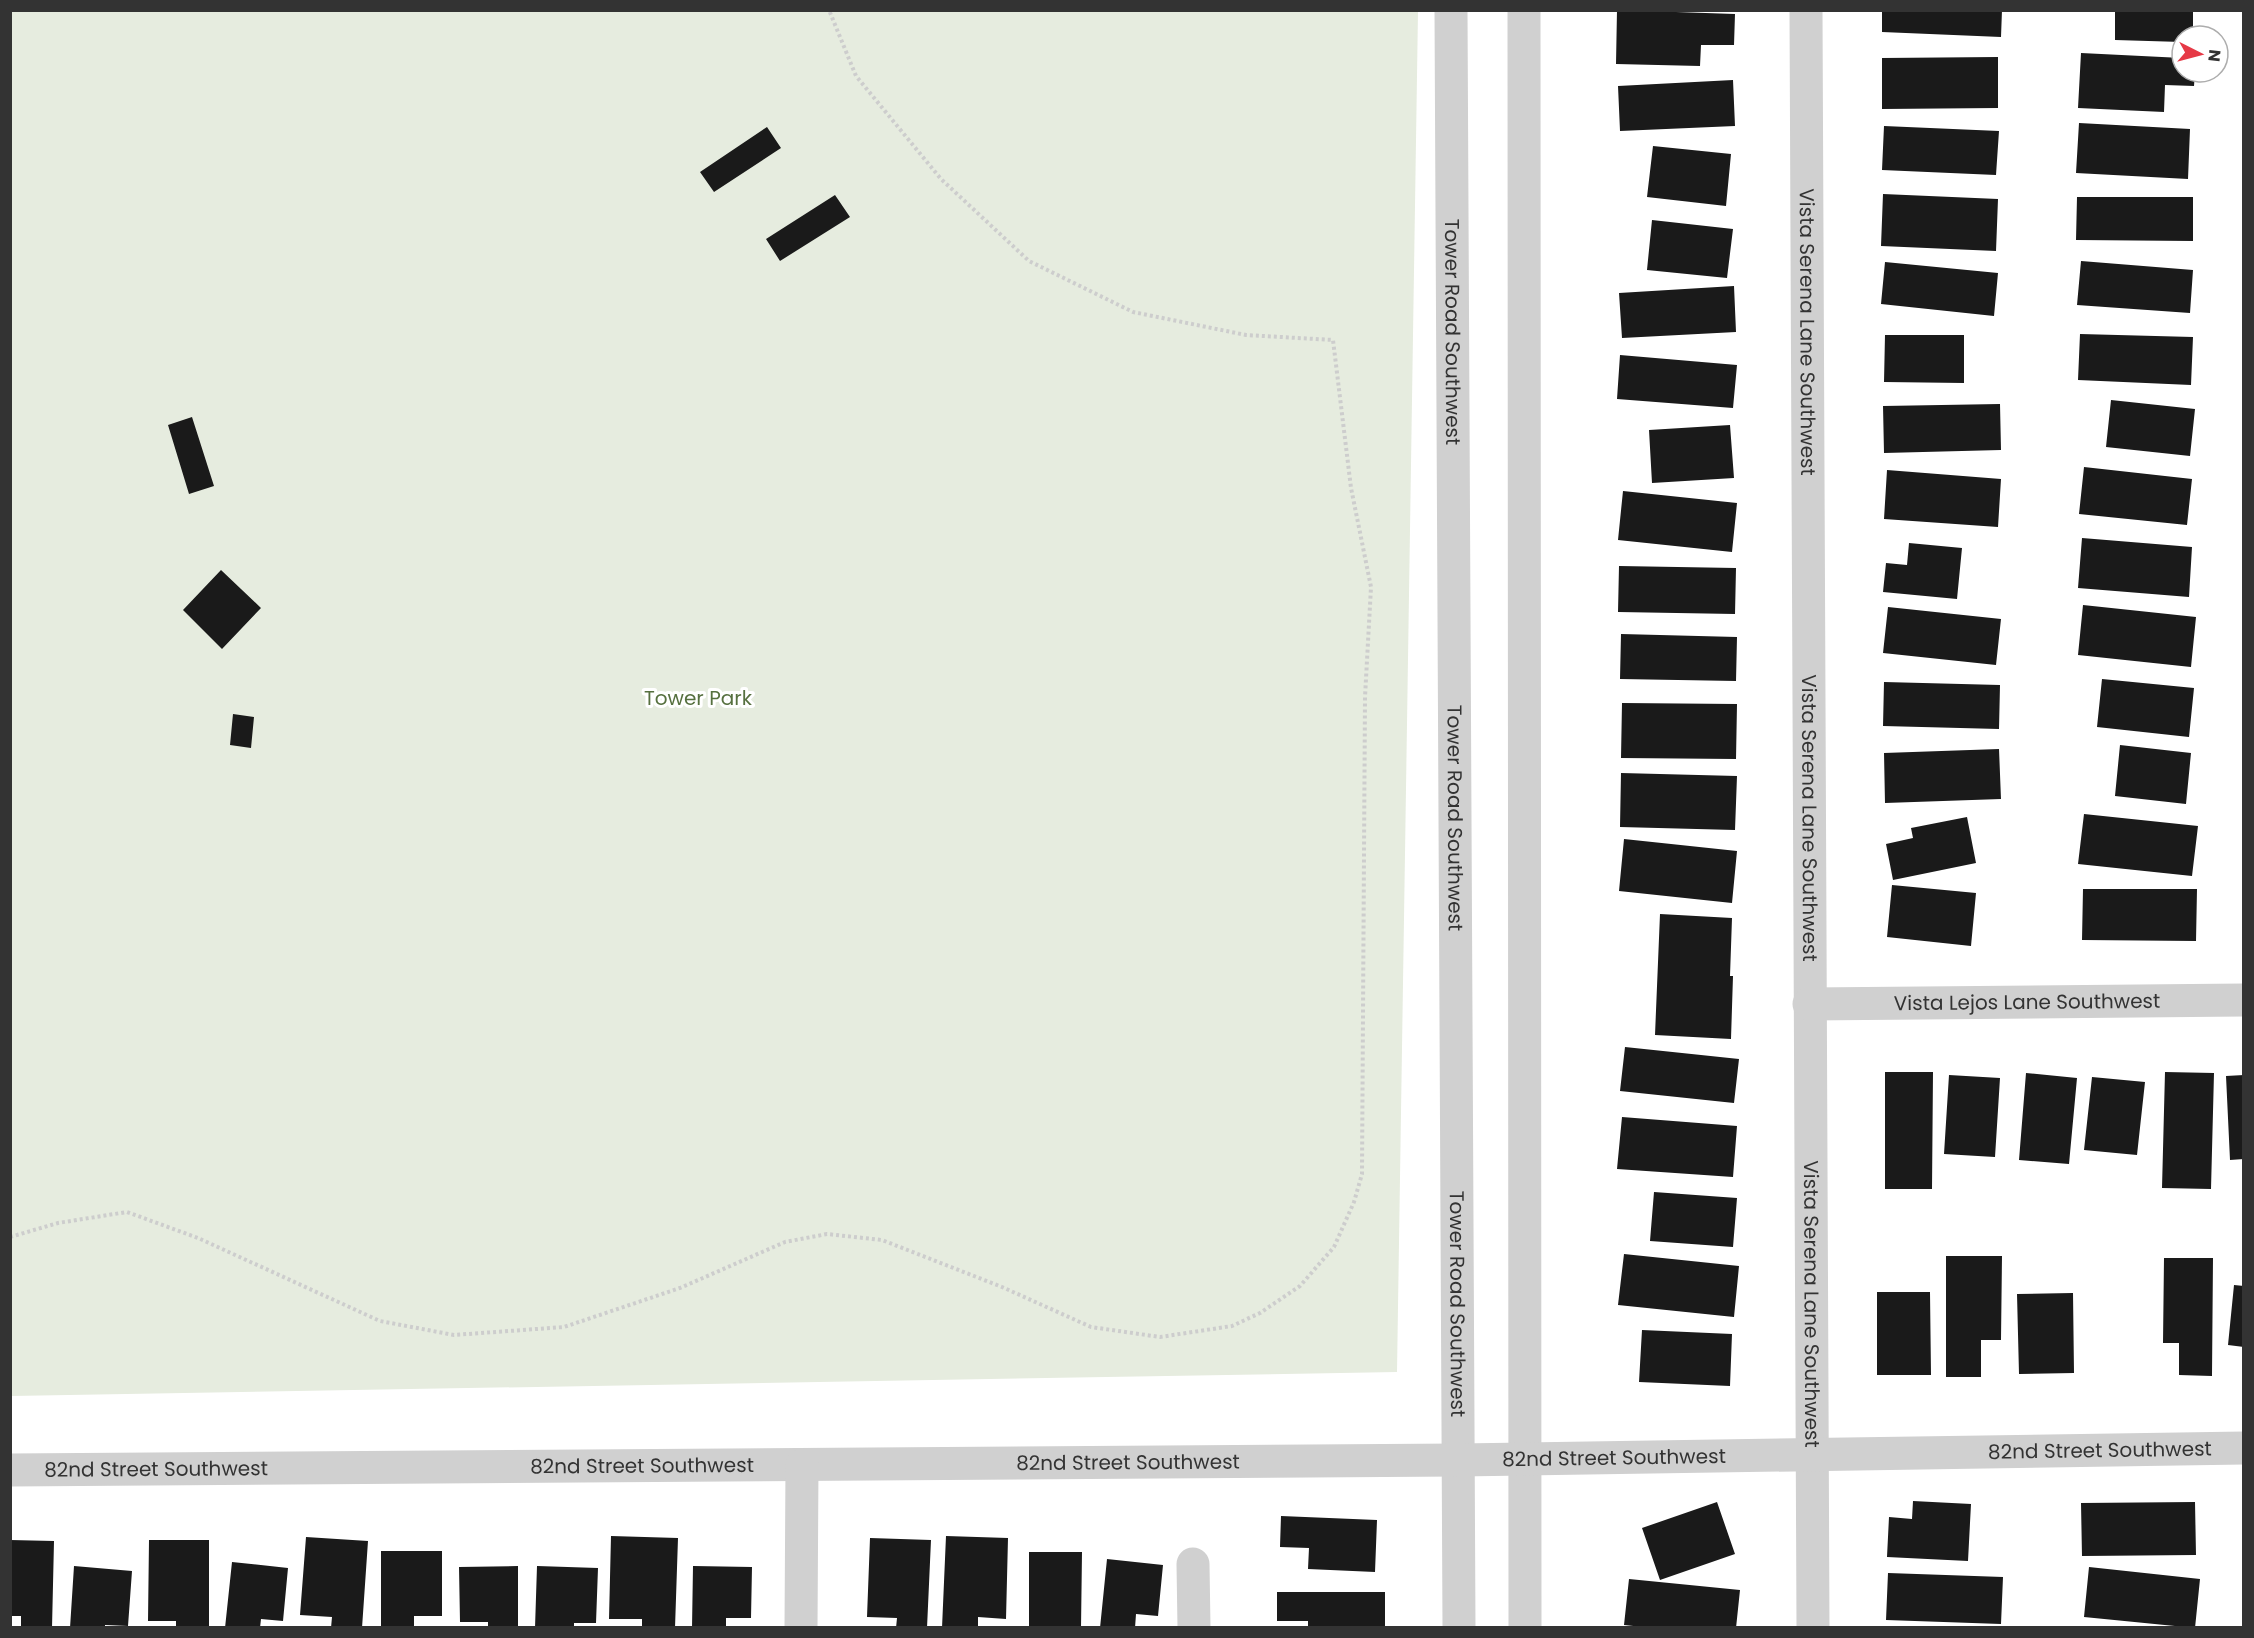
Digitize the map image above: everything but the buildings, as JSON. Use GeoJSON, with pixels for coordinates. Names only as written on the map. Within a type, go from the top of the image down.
{"type":"FeatureCollection","features":[{"type":"Feature","properties":{"kind":"street","name":"Tower Road Southwest"},"geometry":{"type":"LineString","coordinates":[[1451,10],[1459,1628]]}},
{"type":"Feature","properties":{"kind":"street"},"geometry":{"type":"LineString","coordinates":[[1524,10],[1525,1628]]}},
{"type":"Feature","properties":{"kind":"street","name":"Vista Serena Lane Southwest"},"geometry":{"type":"LineString","coordinates":[[1806,10],[1813,1628]]}},
{"type":"Feature","properties":{"kind":"street","name":"Vista Lejos Lane Southwest"},"geometry":{"type":"LineString","coordinates":[[1809,1004],[2244,1000]]}},
{"type":"Feature","properties":{"kind":"street","name":"82nd Street Southwest"},"geometry":{"type":"LineString","coordinates":[[10,1470],[1459,1460],[2244,1448]]}},
{"type":"Feature","properties":{"kind":"street"},"geometry":{"type":"LineString","coordinates":[[801,1628],[802,1465]]}},
{"type":"Feature","properties":{"kind":"street"},"geometry":{"type":"LineString","coordinates":[[1193,1564],[1194,1628]]}},
{"type":"Feature","properties":{"kind":"path"},"geometry":{"type":"LineString","coordinates":[[10,1237],[58,1223],[127,1212],[198,1238],[380,1321],[454,1335],[564,1328],[680,1288],[785,1242],[826,1234],[882,1240],[1002,1287],[1091,1327],[1160,1337],[1232,1326],[1260,1312],[1300,1286],[1334,1247],[1354,1202],[1362,1174],[1365,697],[1371,587],[1351,488],[1333,340],[1246,335],[1133,312],[1029,261],[941,179],[856,76],[829,10]]}},
{"type":"Feature","properties":{"kind":"green space","name":"Tower Park"},"geometry":{"type":"Polygon","coordinates":[[[10,11],[1418,11],[1397,1372],[11,1396],[10,11]]]}}]}
